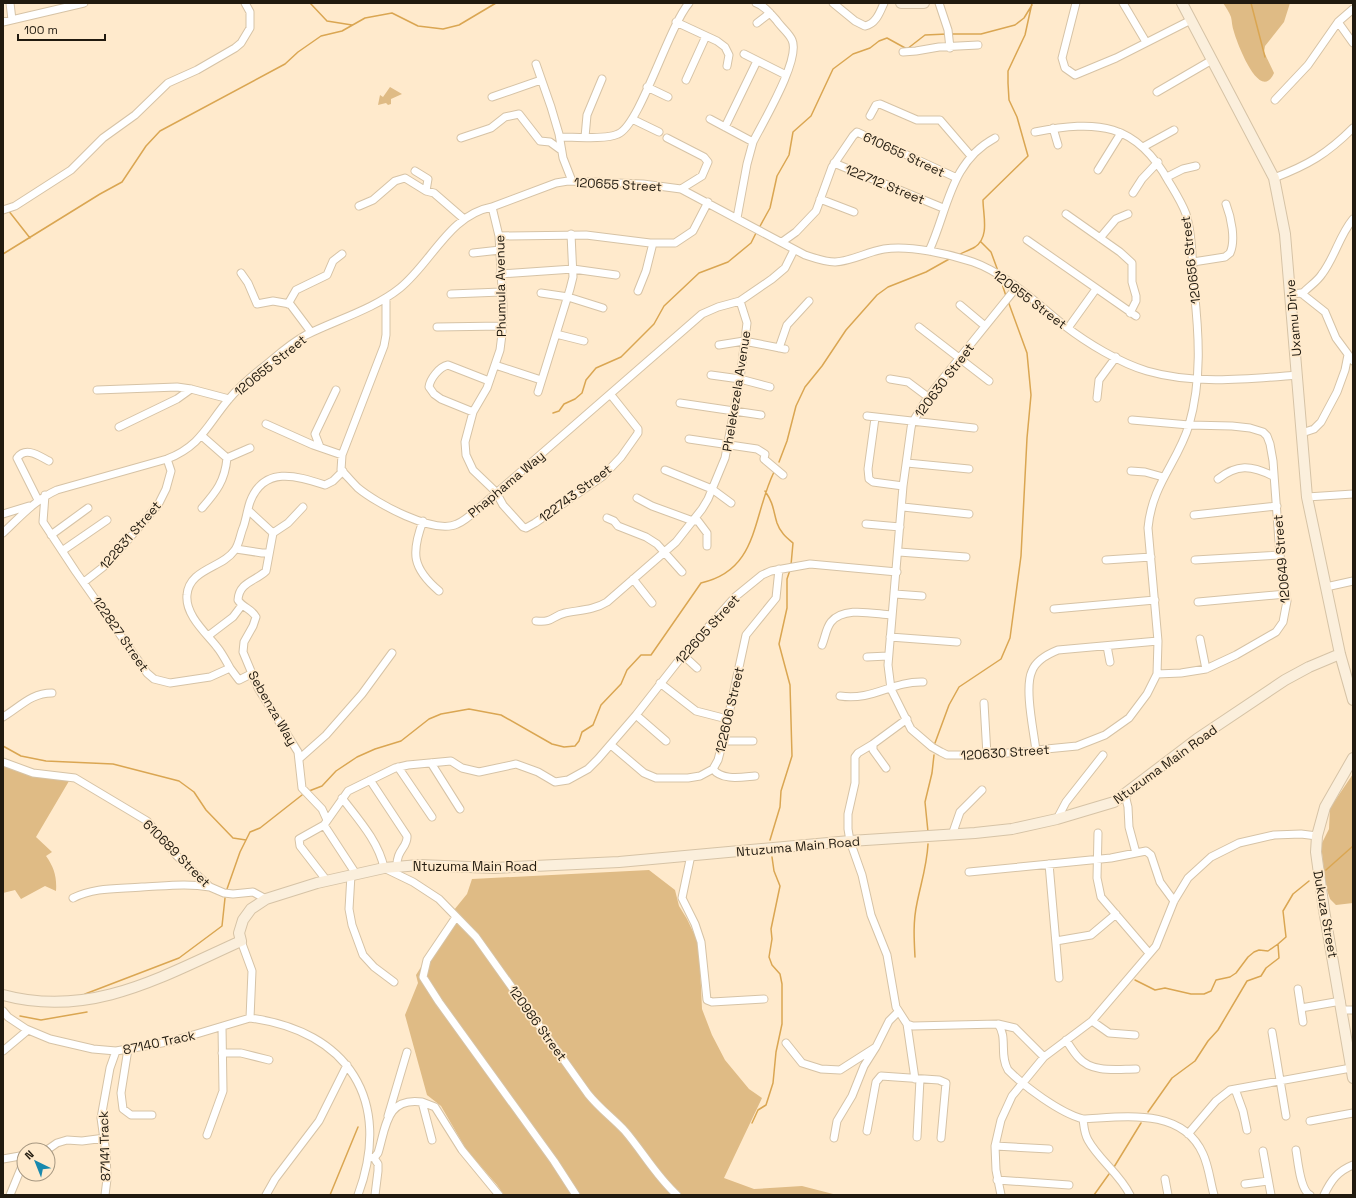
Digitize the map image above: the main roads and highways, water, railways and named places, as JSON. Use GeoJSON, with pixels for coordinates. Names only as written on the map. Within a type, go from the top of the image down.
{"type":"FeatureCollection","features":[{"type":"Feature","properties":{"kind":"main road"},"geometry":{"type":"LineString","coordinates":[[902,3],[924,3]]}},
{"type":"Feature","properties":{"kind":"main road","name":"Uxamu Drive"},"geometry":{"type":"LineString","coordinates":[[1182,3],[1274,178],[1283,216],[1291,294],[1307,497],[1340,654]]}},
{"type":"Feature","properties":{"kind":"main road"},"geometry":{"type":"LineString","coordinates":[[1340,654],[1353,700]]}},
{"type":"Feature","properties":{"kind":"main road","name":"Ntuzuma Main Road"},"geometry":{"type":"LineString","coordinates":[[3,995],[34,1001],[58,1002],[82,1001],[104,997],[162,976],[240,941],[239,933],[243,920],[252,909],[266,899],[327,881],[384,868],[419,865],[480,868],[573,865],[850,841],[952,835],[1012,829],[1057,819],[1102,806],[1125,796],[1197,739],[1285,680],[1309,667],[1340,654]]}},
{"type":"Feature","properties":{"kind":"main road","name":"Dukuza Street"},"geometry":{"type":"LineString","coordinates":[[1352,1073],[1323,903],[1317,858],[1317,836],[1325,807],[1353,758]]}},
{"type":"Feature","properties":{"kind":"waterway"},"geometry":{"type":"LineString","coordinates":[[310,3],[327,21],[352,25]]}},
{"type":"Feature","properties":{"kind":"waterway"},"geometry":{"type":"LineString","coordinates":[[3,254],[122,182],[146,146],[160,131],[285,64],[298,52],[321,36],[342,31],[365,18],[392,13],[418,26],[443,29],[459,25],[496,3]]}},
{"type":"Feature","properties":{"kind":"waterway"},"geometry":{"type":"LineString","coordinates":[[958,255],[975,247],[983,238],[985,225],[983,200],[1028,156],[1017,117],[1009,100],[1008,71],[1025,35],[1032,3]]}},
{"type":"Feature","properties":{"kind":"waterway"},"geometry":{"type":"LineString","coordinates":[[1251,3],[1265,57]]}},
{"type":"Feature","properties":{"kind":"waterway"},"geometry":{"type":"LineString","coordinates":[[951,34],[981,34],[1015,25],[1024,18],[1032,5]]}},
{"type":"Feature","properties":{"kind":"waterway"},"geometry":{"type":"LineString","coordinates":[[759,228],[770,208],[777,176],[789,155],[793,132],[811,116],[833,69],[853,54],[870,48],[879,41],[887,38],[907,49],[925,35],[947,34]]}},
{"type":"Feature","properties":{"kind":"waterway"},"geometry":{"type":"LineString","coordinates":[[8,210],[30,238]]}},
{"type":"Feature","properties":{"kind":"waterway"},"geometry":{"type":"LineString","coordinates":[[553,413],[559,411],[564,404],[575,399],[582,393],[586,380],[596,368],[621,357],[654,324],[664,306],[699,273],[728,262],[751,243],[757,231]]}},
{"type":"Feature","properties":{"kind":"waterway"},"geometry":{"type":"LineString","coordinates":[[981,242],[991,252],[998,271]]}},
{"type":"Feature","properties":{"kind":"waterway"},"geometry":{"type":"LineString","coordinates":[[779,462],[787,441],[796,406],[805,387],[822,366],[846,330],[877,295],[888,287],[926,272],[951,258]]}},
{"type":"Feature","properties":{"kind":"waterway"},"geometry":{"type":"LineString","coordinates":[[1000,278],[1006,296]]}},
{"type":"Feature","properties":{"kind":"waterway"},"geometry":{"type":"LineString","coordinates":[[935,743],[949,705],[959,687],[1001,659],[1010,638],[1021,556],[1027,438],[1031,395],[1027,353],[1008,301]]}},
{"type":"Feature","properties":{"kind":"waterway"},"geometry":{"type":"LineString","coordinates":[[309,791],[322,786],[336,771],[357,757],[375,749],[401,741],[429,719],[441,714],[469,709],[501,715],[552,744],[564,747],[575,746],[579,741],[582,732],[593,725],[601,705],[621,684],[627,670],[641,655],[651,655],[701,583],[720,576],[734,566],[744,554],[751,540],[774,472]]}},
{"type":"Feature","properties":{"kind":"waterway"},"geometry":{"type":"LineString","coordinates":[[765,491],[772,503],[780,529],[793,543],[791,565]]}},
{"type":"Feature","properties":{"kind":"waterway"},"geometry":{"type":"LineString","coordinates":[[770,840],[780,807],[781,791],[792,756],[790,685],[779,644],[787,608],[787,579],[790,570]]}},
{"type":"Feature","properties":{"kind":"waterway"},"geometry":{"type":"LineString","coordinates":[[3,746],[21,756],[46,761],[113,764],[179,781],[194,792],[206,810],[233,838],[246,840],[250,832],[260,828],[302,795]]}},
{"type":"Feature","properties":{"kind":"waterway"},"geometry":{"type":"LineString","coordinates":[[928,832],[925,802],[932,773],[934,755]]}},
{"type":"Feature","properties":{"kind":"waterway"},"geometry":{"type":"LineString","coordinates":[[227,889],[240,852],[246,840]]}},
{"type":"Feature","properties":{"kind":"waterway"},"geometry":{"type":"LineString","coordinates":[[915,957],[915,916],[928,844]]}},
{"type":"Feature","properties":{"kind":"waterway"},"geometry":{"type":"LineString","coordinates":[[1326,870],[1353,846]]}},
{"type":"Feature","properties":{"kind":"waterway"},"geometry":{"type":"LineString","coordinates":[[752,1123],[758,1110],[766,1105],[773,1083],[776,1052],[782,1024],[782,984],[780,974],[772,965],[769,957],[772,939],[771,929],[780,886],[774,871],[772,857]]}},
{"type":"Feature","properties":{"kind":"waterway"},"geometry":{"type":"LineString","coordinates":[[1148,1112],[1172,1078],[1195,1061],[1208,1041],[1218,1030],[1247,981],[1261,976],[1266,968],[1279,958],[1278,944],[1286,937],[1283,911],[1293,894],[1309,881]]}},
{"type":"Feature","properties":{"kind":"waterway"},"geometry":{"type":"LineString","coordinates":[[85,994],[179,958],[222,926],[225,898]]}},
{"type":"Feature","properties":{"kind":"waterway"},"geometry":{"type":"LineString","coordinates":[[1135,980],[1155,990],[1165,988],[1191,994],[1204,994],[1211,991],[1216,980],[1230,977],[1236,973],[1248,957],[1254,952],[1259,950],[1268,951],[1278,944]]}},
{"type":"Feature","properties":{"kind":"waterway"},"geometry":{"type":"LineString","coordinates":[[20,1016],[41,1020],[87,1012]]}},
{"type":"Feature","properties":{"kind":"waterway"},"geometry":{"type":"LineString","coordinates":[[1114,1167],[1141,1123]]}},
{"type":"Feature","properties":{"kind":"waterway"},"geometry":{"type":"LineString","coordinates":[[330,1195],[358,1127]]}},
{"type":"Feature","properties":{"kind":"waterway"},"geometry":{"type":"LineString","coordinates":[[1094,1195],[1109,1174]]}}]}
